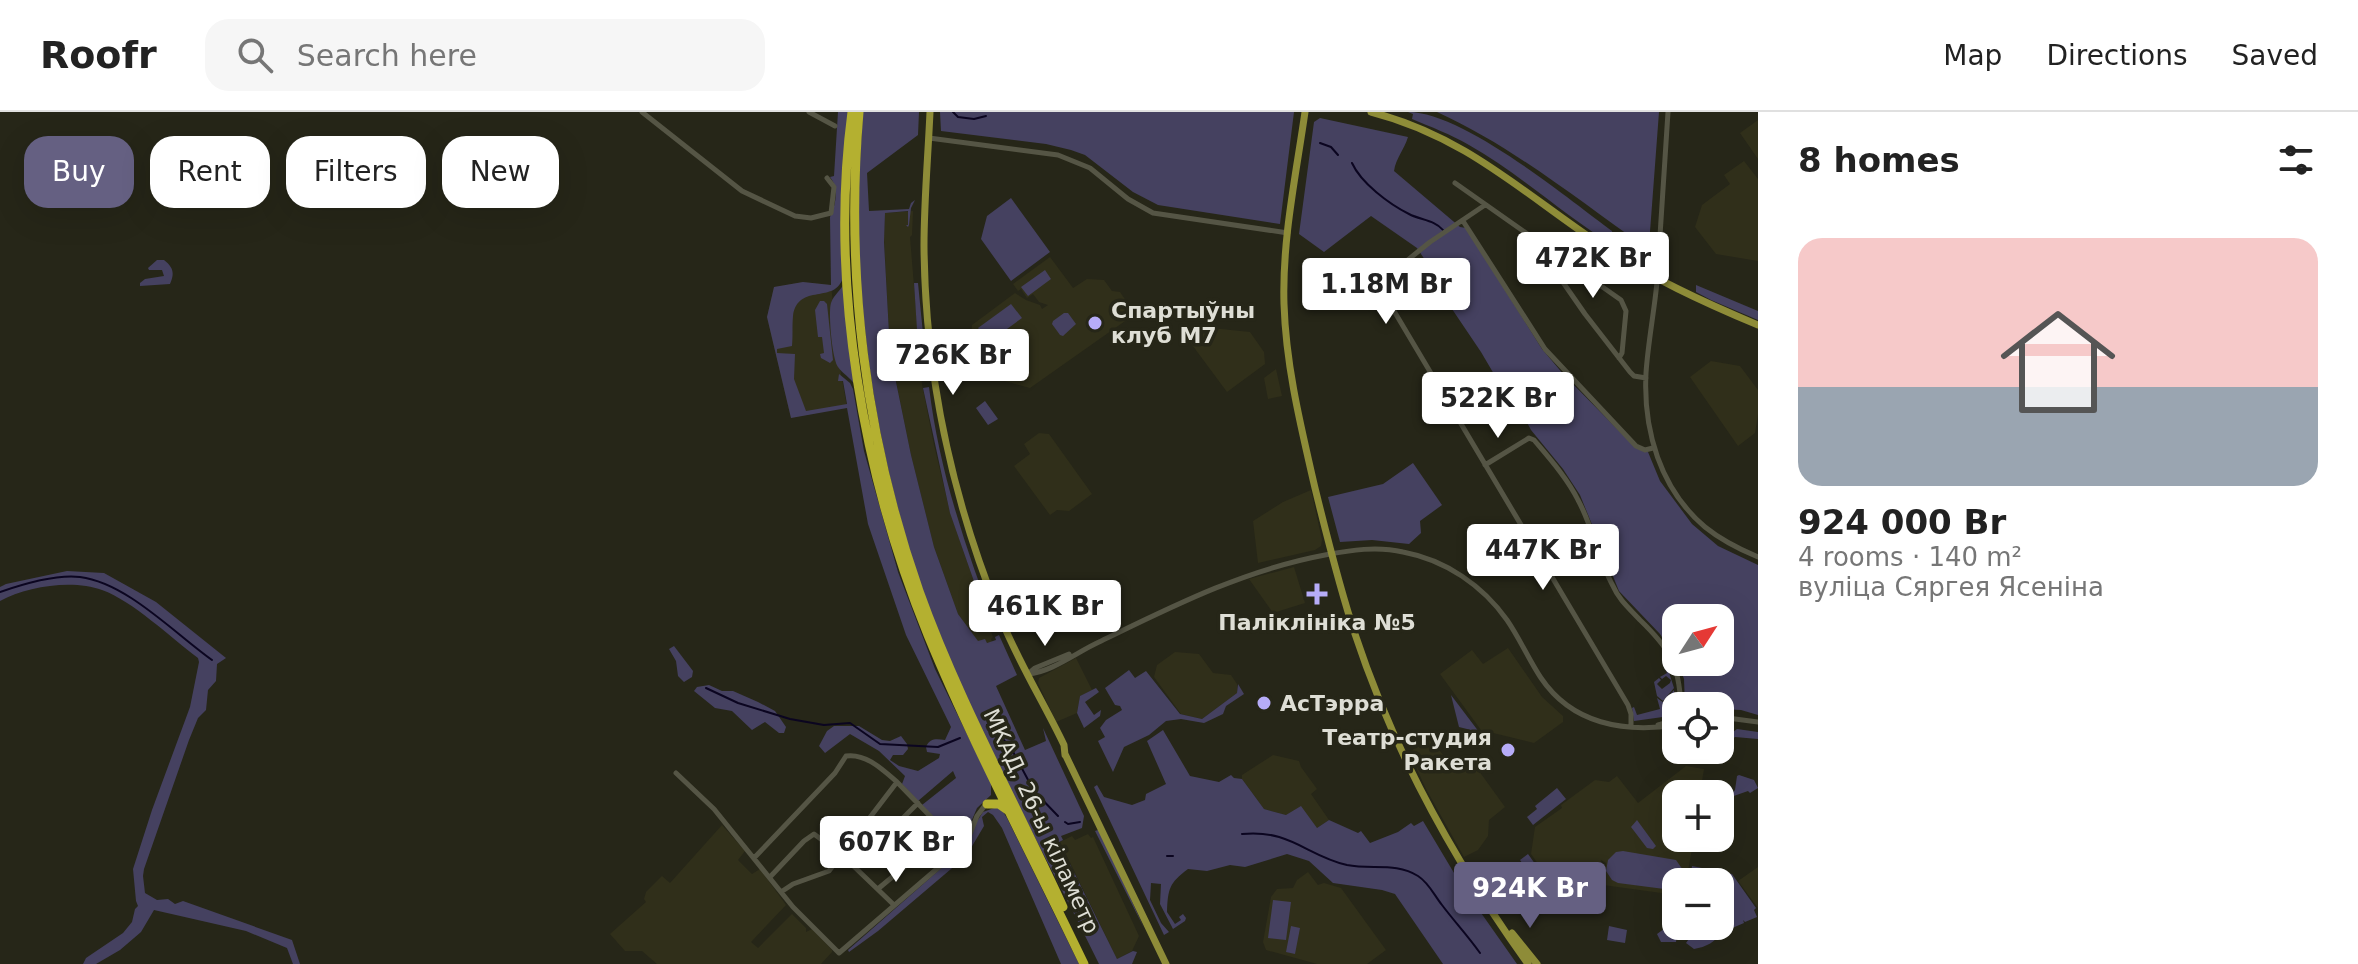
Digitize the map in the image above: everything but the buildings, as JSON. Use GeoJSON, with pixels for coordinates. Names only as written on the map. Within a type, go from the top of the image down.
{"type":"FeatureCollection","features":[{"type":"Feature","properties":{"kind":"highway"},"geometry":{"type":"LineString","coordinates":[[852,112],[847,269],[853,343],[880,490],[912,592],[959,696]]}},
{"type":"Feature","properties":{"kind":"highway"},"geometry":{"type":"LineString","coordinates":[[851,170],[859,112]]}},
{"type":"Feature","properties":{"kind":"highway","name":"МКАД, 26-ы кіламетр"},"geometry":{"type":"LineString","coordinates":[[959,696],[1012,815],[1088,962]]}},
{"type":"Feature","properties":{"kind":"highway","name":"МКАД, 26-ы кіламетр"},"geometry":{"type":"LineString","coordinates":[[959,696],[1088,962]]}},
{"type":"Feature","properties":{"kind":"highway"},"geometry":{"type":"LineString","coordinates":[[994,777],[994,792],[987,804],[1002,805],[1012,815]]}},
{"type":"Feature","properties":{"kind":"main road"},"geometry":{"type":"LineString","coordinates":[[930,112],[924,250],[932,354],[951,469],[1000,617],[1064,745],[1065,755],[1166,964]]}},
{"type":"Feature","properties":{"kind":"main road"},"geometry":{"type":"LineString","coordinates":[[1305,112],[1288,233],[1284,301],[1288,361],[1331,554],[1373,684],[1419,786],[1449,841],[1528,964]]}},
{"type":"Feature","properties":{"kind":"main road"},"geometry":{"type":"LineString","coordinates":[[1371,112],[1408,123],[1467,151],[1657,279],[1758,325]]}},
{"type":"Feature","properties":{"kind":"main road"},"geometry":{"type":"LineString","coordinates":[[1497,916],[1537,964]]}},
{"type":"Feature","properties":{"kind":"street"},"geometry":{"type":"LineString","coordinates":[[642,112],[742,191],[795,216],[811,218],[831,213],[834,187],[827,178]]}},
{"type":"Feature","properties":{"kind":"street"},"geometry":{"type":"LineString","coordinates":[[809,112],[835,126]]}},
{"type":"Feature","properties":{"kind":"street"},"geometry":{"type":"LineString","coordinates":[[1668,112],[1657,279],[1646,378],[1653,448],[1668,482],[1695,518],[1722,539],[1758,557]]}},
{"type":"Feature","properties":{"kind":"street"},"geometry":{"type":"LineString","coordinates":[[929,138],[1058,155],[1090,168],[1128,199],[1153,213],[1288,233]]}},
{"type":"Feature","properties":{"kind":"street"},"geometry":{"type":"LineString","coordinates":[[1455,183],[1621,300],[1626,311],[1619,358]]}},
{"type":"Feature","properties":{"kind":"street"},"geometry":{"type":"LineString","coordinates":[[1485,205],[1414,254],[1378,284],[1628,705],[1631,727]]}},
{"type":"Feature","properties":{"kind":"street"},"geometry":{"type":"LineString","coordinates":[[1463,221],[1552,359],[1636,446],[1645,450],[1653,448]]}},
{"type":"Feature","properties":{"kind":"street"},"geometry":{"type":"LineString","coordinates":[[1532,238],[1619,358],[1634,376],[1646,378]]}},
{"type":"Feature","properties":{"kind":"street"},"geometry":{"type":"LineString","coordinates":[[1632,264],[1648,263],[1658,251]]}},
{"type":"Feature","properties":{"kind":"street"},"geometry":{"type":"LineString","coordinates":[[1485,465],[1527,439],[1534,440],[1568,482],[1585,515],[1613,588],[1625,605],[1657,636],[1672,658],[1680,692]]}},
{"type":"Feature","properties":{"kind":"street"},"geometry":{"type":"LineString","coordinates":[[1027,674],[1197,595],[1267,568],[1365,549],[1405,552],[1455,572],[1496,605],[1543,681],[1564,704],[1598,722],[1631,727],[1662,725]]}},
{"type":"Feature","properties":{"kind":"street"},"geometry":{"type":"LineString","coordinates":[[1734,719],[1758,722]]}},
{"type":"Feature","properties":{"kind":"street"},"geometry":{"type":"LineString","coordinates":[[754,858],[835,773],[846,756],[853,755],[875,764],[897,782],[960,847]]}},
{"type":"Feature","properties":{"kind":"street"},"geometry":{"type":"LineString","coordinates":[[676,773],[839,953],[960,847],[987,804]]}},
{"type":"Feature","properties":{"kind":"street"},"geometry":{"type":"LineString","coordinates":[[781,892],[793,884],[829,871],[897,782]]}},
{"type":"Feature","properties":{"kind":"street"},"geometry":{"type":"LineString","coordinates":[[879,888],[926,849],[901,820],[918,803]]}},
{"type":"Feature","properties":{"kind":"street"},"geometry":{"type":"LineString","coordinates":[[770,877],[811,835],[820,837],[894,905]]}},
{"type":"Feature","properties":{"kind":"shaded area"},"geometry":{"type":"Polygon","coordinates":[[[838,112],[848,112],[841,207],[843,277],[833,290],[809,296],[796,306],[792,346],[777,349],[777,353],[795,354],[794,379],[806,411],[847,404],[843,381],[838,381],[839,374],[853,389],[864,451],[898,572],[935,669],[991,783],[991,795],[977,808],[963,841],[957,841],[922,805],[956,778],[953,771],[918,801],[902,784],[905,776],[879,751],[850,734],[825,753],[819,746],[827,731],[834,726],[859,726],[882,740],[890,741],[901,736],[908,749],[903,755],[893,755],[890,760],[918,771],[939,758],[940,754],[927,752],[926,747],[936,739],[945,740],[951,727],[906,635],[868,524],[847,408],[791,418],[767,317],[774,287],[803,282],[831,285],[830,217],[836,197],[830,177],[834,176],[838,112]]]}},
{"type":"Feature","properties":{"kind":"shaded area"},"geometry":{"type":"Polygon","coordinates":[[[863,112],[919,112],[918,135],[867,173],[869,211],[909,209],[915,200],[908,227],[908,211],[885,213],[884,242],[894,372],[934,547],[958,614],[978,641],[985,639],[987,643],[996,640],[995,637],[999,635],[1017,675],[996,686],[1025,750],[1046,741],[1043,728],[1084,816],[1082,828],[1061,836],[1063,840],[1059,842],[1117,959],[1137,952],[1132,964],[1099,964],[979,726],[919,579],[886,460],[866,340],[858,221],[863,112]]]}},
{"type":"Feature","properties":{"kind":"shaded area"},"geometry":{"type":"Polygon","coordinates":[[[940,112],[1294,112],[1280,224],[1158,205],[1133,192],[1085,155],[1046,144],[941,131],[940,112]]]}},
{"type":"Feature","properties":{"kind":"shaded area"},"geometry":{"type":"Polygon","coordinates":[[[1408,112],[1431,116],[1457,126],[1513,159],[1612,231],[1614,246],[1488,156],[1455,137],[1412,119],[1413,114],[1408,112]]]}},
{"type":"Feature","properties":{"kind":"shaded area"},"geometry":{"type":"Polygon","coordinates":[[[1437,112],[1659,112],[1649,245],[1644,246],[1518,157],[1437,112]]]}},
{"type":"Feature","properties":{"kind":"shaded area"},"geometry":{"type":"Polygon","coordinates":[[[1320,118],[1408,137],[1394,171],[1460,227],[1466,228],[1542,349],[1628,440],[1648,452],[1660,481],[1692,524],[1718,546],[1758,565],[1758,715],[1734,710],[1734,692],[1684,692],[1683,676],[1734,676],[1734,604],[1662,604],[1662,637],[1619,591],[1580,495],[1531,430],[1506,384],[1501,386],[1417,248],[1371,216],[1324,252],[1299,234],[1314,122],[1320,118]]]}},
{"type":"Feature","properties":{"kind":"shaded area"},"geometry":{"type":"Polygon","coordinates":[[[1758,120],[1758,159],[1740,133],[1758,120]]]}},
{"type":"Feature","properties":{"kind":"shaded area"},"geometry":{"type":"Polygon","coordinates":[[[1744,161],[1758,179],[1758,261],[1716,254],[1695,227],[1702,205],[1730,184],[1724,175],[1744,161]]]}},
{"type":"Feature","properties":{"kind":"shaded area"},"geometry":{"type":"Polygon","coordinates":[[[1011,198],[1050,252],[1011,281],[981,239],[987,216],[1011,198]]]}},
{"type":"Feature","properties":{"kind":"shaded area"},"geometry":{"type":"Polygon","coordinates":[[[913,211],[910,237],[922,384],[950,512],[993,637],[992,642],[987,643],[985,640],[978,642],[958,614],[934,547],[894,371],[889,333],[885,213],[913,211]]]}},
{"type":"Feature","properties":{"kind":"shaded area"},"geometry":{"type":"Polygon","coordinates":[[[1615,235],[1647,255],[1646,258],[1640,259],[1616,244],[1615,235]]]}},
{"type":"Feature","properties":{"kind":"shaded area"},"geometry":{"type":"Polygon","coordinates":[[[1050,257],[1073,288],[1087,279],[1104,280],[1112,291],[1120,292],[1135,314],[1030,388],[997,379],[971,337],[972,325],[1015,293],[1040,305],[1042,309],[1048,305],[1039,302],[1033,294],[1027,298],[1013,284],[1050,257]]]}},
{"type":"Feature","properties":{"kind":"shaded area"},"geometry":{"type":"Polygon","coordinates":[[[157,260],[164,260],[171,268],[170,284],[140,286],[145,279],[164,276],[162,270],[148,268],[157,260]]]}},
{"type":"Feature","properties":{"kind":"shaded area"},"geometry":{"type":"Polygon","coordinates":[[[1045,270],[1051,279],[1028,296],[1021,287],[1045,270]]]}},
{"type":"Feature","properties":{"kind":"shaded area"},"geometry":{"type":"Polygon","coordinates":[[[845,281],[856,386],[838,367],[831,335],[831,303],[845,281]]]}},
{"type":"Feature","properties":{"kind":"shaded area"},"geometry":{"type":"Polygon","coordinates":[[[803,282],[831,285],[847,407],[791,418],[767,317],[774,287],[803,282]]]}},
{"type":"Feature","properties":{"kind":"shaded area"},"geometry":{"type":"Polygon","coordinates":[[[914,283],[918,283],[927,374],[920,376],[914,283]]]}},
{"type":"Feature","properties":{"kind":"shaded area"},"geometry":{"type":"Polygon","coordinates":[[[1696,285],[1758,311],[1758,320],[1696,292],[1696,285]]]}},
{"type":"Feature","properties":{"kind":"shaded area"},"geometry":{"type":"Polygon","coordinates":[[[820,301],[827,304],[833,360],[830,363],[820,354],[824,353],[822,337],[818,337],[815,310],[820,301]]]}},
{"type":"Feature","properties":{"kind":"shaded area"},"geometry":{"type":"Polygon","coordinates":[[[1011,304],[1022,318],[989,342],[978,328],[1011,304]]]}},
{"type":"Feature","properties":{"kind":"shaded area"},"geometry":{"type":"Polygon","coordinates":[[[1068,313],[1076,324],[1063,336],[1052,324],[1068,313]]]}},
{"type":"Feature","properties":{"kind":"shaded area"},"geometry":{"type":"Polygon","coordinates":[[[1202,327],[1250,332],[1264,352],[1265,364],[1227,392],[1187,338],[1202,327]]]}},
{"type":"Feature","properties":{"kind":"shaded area"},"geometry":{"type":"Polygon","coordinates":[[[1711,361],[1740,366],[1758,390],[1755,433],[1738,446],[1690,377],[1711,361]]]}},
{"type":"Feature","properties":{"kind":"shaded area"},"geometry":{"type":"Polygon","coordinates":[[[1276,369],[1282,396],[1268,399],[1264,378],[1276,369]]]}},
{"type":"Feature","properties":{"kind":"shaded area"},"geometry":{"type":"Polygon","coordinates":[[[929,387],[939,449],[964,539],[996,628],[991,630],[950,513],[923,388],[929,387]]]}},
{"type":"Feature","properties":{"kind":"shaded area"},"geometry":{"type":"Polygon","coordinates":[[[985,401],[998,419],[988,425],[976,408],[985,401]]]}},
{"type":"Feature","properties":{"kind":"shaded area"},"geometry":{"type":"Polygon","coordinates":[[[1039,433],[1049,434],[1092,494],[1069,511],[1057,510],[1050,515],[1014,466],[1030,454],[1024,444],[1039,433]]]}},
{"type":"Feature","properties":{"kind":"shaded area"},"geometry":{"type":"Polygon","coordinates":[[[1413,463],[1442,505],[1420,521],[1421,533],[1409,544],[1372,540],[1340,542],[1328,497],[1383,484],[1413,463]]]}},
{"type":"Feature","properties":{"kind":"shaded area"},"geometry":{"type":"Polygon","coordinates":[[[1311,490],[1321,546],[1258,563],[1253,521],[1283,502],[1311,490]]]}},
{"type":"Feature","properties":{"kind":"shaded area"},"geometry":{"type":"Polygon","coordinates":[[[1294,567],[1305,603],[1273,613],[1249,579],[1294,567]]]}},
{"type":"Feature","properties":{"kind":"shaded area"},"geometry":{"type":"Polygon","coordinates":[[[67,571],[104,573],[156,602],[226,658],[217,664],[216,681],[208,690],[206,710],[198,718],[189,740],[144,869],[145,893],[157,900],[168,899],[175,904],[183,901],[292,940],[300,964],[293,964],[287,948],[246,931],[154,910],[141,932],[120,950],[96,964],[83,964],[86,958],[123,933],[132,922],[138,906],[133,869],[190,707],[199,662],[198,658],[139,611],[102,590],[78,585],[50,586],[23,591],[0,601],[0,587],[6,584],[67,571]]]}},
{"type":"Feature","properties":{"kind":"shaded area"},"geometry":{"type":"Polygon","coordinates":[[[674,646],[693,671],[692,677],[684,682],[678,676],[676,661],[669,649],[674,646]]]}},
{"type":"Feature","properties":{"kind":"shaded area"},"geometry":{"type":"Polygon","coordinates":[[[1508,648],[1542,697],[1563,716],[1563,722],[1534,743],[1481,730],[1440,674],[1472,650],[1483,664],[1508,648]]]}},
{"type":"Feature","properties":{"kind":"shaded area"},"geometry":{"type":"Polygon","coordinates":[[[1175,652],[1199,654],[1213,673],[1231,675],[1237,684],[1237,693],[1202,719],[1181,714],[1154,677],[1157,665],[1175,652]]]}},
{"type":"Feature","properties":{"kind":"shaded area"},"geometry":{"type":"Polygon","coordinates":[[[1076,658],[1092,690],[1080,696],[1077,713],[1056,722],[1038,683],[1039,678],[1076,658]]]}},
{"type":"Feature","properties":{"kind":"shaded area"},"geometry":{"type":"Polygon","coordinates":[[[1129,670],[1135,678],[1146,671],[1180,714],[1202,719],[1237,693],[1238,684],[1244,694],[1226,706],[1223,714],[1204,723],[1181,719],[1166,721],[1149,735],[1124,747],[1113,772],[1098,741],[1105,737],[1100,728],[1106,720],[1122,710],[1115,705],[1105,688],[1129,670]]]}},
{"type":"Feature","properties":{"kind":"shaded area"},"geometry":{"type":"Polygon","coordinates":[[[1666,676],[1670,676],[1674,688],[1671,692],[1662,692],[1662,700],[1657,696],[1654,682],[1659,678],[1661,680],[1657,684],[1662,689],[1671,680],[1666,676]]]}},
{"type":"Feature","properties":{"kind":"shaded area"},"geometry":{"type":"Polygon","coordinates":[[[709,685],[722,691],[733,691],[775,711],[786,727],[784,733],[779,733],[765,722],[752,730],[732,711],[715,708],[694,691],[697,687],[709,685]]]}},
{"type":"Feature","properties":{"kind":"shaded area"},"geometry":{"type":"Polygon","coordinates":[[[1096,688],[1099,692],[1085,702],[1094,715],[1101,710],[1100,716],[1084,728],[1077,713],[1080,696],[1096,688]]]}},
{"type":"Feature","properties":{"kind":"shaded area"},"geometry":{"type":"Polygon","coordinates":[[[1451,695],[1479,732],[1459,727],[1451,695]]]}},
{"type":"Feature","properties":{"kind":"shaded area"},"geometry":{"type":"Polygon","coordinates":[[[1657,698],[1662,702],[1662,717],[1634,721],[1632,708],[1637,715],[1660,709],[1657,698]]]}},
{"type":"Feature","properties":{"kind":"shaded area"},"geometry":{"type":"Polygon","coordinates":[[[1163,730],[1190,776],[1219,782],[1231,775],[1242,779],[1264,809],[1286,815],[1301,806],[1317,828],[1329,820],[1358,833],[1361,831],[1370,843],[1411,823],[1414,826],[1423,821],[1460,883],[1517,964],[1443,964],[1395,894],[1333,883],[1309,861],[1287,854],[1245,867],[1230,865],[1207,871],[1188,869],[1177,878],[1169,892],[1167,912],[1175,924],[1183,914],[1186,918],[1173,929],[1160,904],[1161,884],[1151,883],[1150,900],[1169,932],[1164,935],[1094,787],[1097,785],[1104,797],[1132,805],[1145,800],[1146,794],[1166,784],[1147,741],[1163,730]]]}},
{"type":"Feature","properties":{"kind":"shaded area"},"geometry":{"type":"Polygon","coordinates":[[[1734,731],[1758,732],[1758,739],[1734,738],[1734,731]]]}},
{"type":"Feature","properties":{"kind":"shaded area"},"geometry":{"type":"Polygon","coordinates":[[[1431,739],[1452,767],[1479,771],[1505,807],[1489,820],[1488,836],[1478,850],[1464,857],[1409,752],[1431,739]]]}},
{"type":"Feature","properties":{"kind":"shaded area"},"geometry":{"type":"Polygon","coordinates":[[[1273,755],[1299,761],[1317,789],[1311,794],[1329,820],[1317,828],[1264,809],[1242,775],[1273,755]]]}},
{"type":"Feature","properties":{"kind":"shaded area"},"geometry":{"type":"Polygon","coordinates":[[[1686,766],[1704,769],[1702,780],[1668,780],[1686,766]]]}},
{"type":"Feature","properties":{"kind":"shaded area"},"geometry":{"type":"Polygon","coordinates":[[[1617,776],[1638,803],[1662,784],[1662,852],[1691,852],[1689,868],[1662,868],[1662,893],[1603,885],[1606,863],[1601,860],[1596,885],[1548,878],[1531,854],[1535,827],[1595,780],[1609,782],[1617,776]]]}},
{"type":"Feature","properties":{"kind":"shaded area"},"geometry":{"type":"Polygon","coordinates":[[[1737,776],[1754,780],[1758,788],[1734,796],[1737,776]]]}},
{"type":"Feature","properties":{"kind":"shaded area"},"geometry":{"type":"Polygon","coordinates":[[[1557,788],[1566,799],[1533,825],[1527,817],[1557,788]]]}},
{"type":"Feature","properties":{"kind":"shaded area"},"geometry":{"type":"Polygon","coordinates":[[[997,807],[1007,818],[1079,964],[1061,964],[1002,828],[988,812],[982,817],[984,826],[968,853],[878,931],[849,952],[954,857],[983,812],[997,807]]]}},
{"type":"Feature","properties":{"kind":"shaded area"},"geometry":{"type":"Polygon","coordinates":[[[1637,820],[1656,846],[1653,849],[1647,848],[1631,827],[1637,820]]]}},
{"type":"Feature","properties":{"kind":"shaded area"},"geometry":{"type":"Polygon","coordinates":[[[722,825],[745,851],[738,860],[752,874],[760,869],[786,905],[751,942],[758,948],[792,914],[806,928],[806,932],[812,929],[832,950],[821,964],[657,964],[642,951],[625,951],[610,934],[646,902],[646,892],[662,876],[670,883],[722,825]]]}},
{"type":"Feature","properties":{"kind":"shaded area"},"geometry":{"type":"Polygon","coordinates":[[[1095,831],[1100,831],[1144,928],[1095,831]]]}},
{"type":"Feature","properties":{"kind":"shaded area"},"geometry":{"type":"Polygon","coordinates":[[[1088,834],[1093,837],[1139,936],[1132,951],[1117,959],[1060,842],[1072,836],[1075,840],[1088,834]]]}},
{"type":"Feature","properties":{"kind":"shaded area"},"geometry":{"type":"Polygon","coordinates":[[[1616,852],[1676,860],[1682,868],[1662,868],[1662,889],[1618,883],[1606,871],[1608,860],[1616,852]]]}},
{"type":"Feature","properties":{"kind":"shaded area"},"geometry":{"type":"Polygon","coordinates":[[[1528,854],[1543,875],[1535,881],[1520,860],[1528,854]]]}},
{"type":"Feature","properties":{"kind":"shaded area"},"geometry":{"type":"Polygon","coordinates":[[[1758,867],[1758,908],[1738,881],[1758,867]]]}},
{"type":"Feature","properties":{"kind":"shaded area"},"geometry":{"type":"Polygon","coordinates":[[[1308,872],[1318,885],[1324,883],[1341,888],[1386,950],[1367,964],[1317,964],[1266,950],[1263,942],[1271,897],[1277,889],[1293,888],[1297,880],[1308,872]]]}},
{"type":"Feature","properties":{"kind":"shaded area"},"geometry":{"type":"Polygon","coordinates":[[[1734,877],[1756,908],[1757,917],[1743,920],[1744,923],[1734,927],[1734,877]]]}},
{"type":"Feature","properties":{"kind":"shaded area"},"geometry":{"type":"Polygon","coordinates":[[[1273,900],[1291,902],[1286,940],[1268,938],[1273,900]]]}},
{"type":"Feature","properties":{"kind":"shaded area"},"geometry":{"type":"Polygon","coordinates":[[[1291,926],[1300,928],[1295,954],[1286,952],[1291,926]]]}},
{"type":"Feature","properties":{"kind":"shaded area"},"geometry":{"type":"Polygon","coordinates":[[[1609,926],[1627,930],[1625,943],[1607,940],[1609,926]]]}},
{"type":"Feature","properties":{"kind":"shaded area"},"geometry":{"type":"Polygon","coordinates":[[[1662,930],[1662,940],[1676,942],[1661,942],[1657,934],[1662,930]]]}},
{"type":"Feature","properties":{"kind":"shaded area"},"geometry":{"type":"Polygon","coordinates":[[[1688,940],[1714,940],[1694,949],[1686,943],[1688,940]]]}},
{"type":"Feature","properties":{"kind":"waterway"},"geometry":{"type":"LineString","coordinates":[[953,112],[958,117],[974,119],[986,116]]}},
{"type":"Feature","properties":{"kind":"waterway"},"geometry":{"type":"LineString","coordinates":[[1320,143],[1331,147],[1338,155]]}},
{"type":"Feature","properties":{"kind":"waterway"},"geometry":{"type":"LineString","coordinates":[[1352,163],[1362,178],[1385,199],[1443,230]]}},
{"type":"Feature","properties":{"kind":"waterway"},"geometry":{"type":"LineString","coordinates":[[0,592],[50,578],[80,577],[98,581],[132,599],[212,660]]}},
{"type":"Feature","properties":{"kind":"waterway"},"geometry":{"type":"LineString","coordinates":[[706,688],[738,703],[790,719],[824,725],[850,723],[880,744],[938,747],[960,738]]}},
{"type":"Feature","properties":{"kind":"waterway"},"geometry":{"type":"LineString","coordinates":[[987,725],[1011,748],[1034,791],[1058,816]]}},
{"type":"Feature","properties":{"kind":"waterway"},"geometry":{"type":"LineString","coordinates":[[1065,822],[1080,822]]}},
{"type":"Feature","properties":{"kind":"waterway"},"geometry":{"type":"LineString","coordinates":[[1242,834],[1273,835],[1347,865],[1410,872],[1425,882],[1480,953]]}},
{"type":"Feature","properties":{"kind":"waterway"},"geometry":{"type":"LineString","coordinates":[[1167,856],[1173,856]]}},
{"type":"Feature","properties":{"kind":"place","name":"Спартыўны клуб М7"},"geometry":{"type":"Point","coordinates":[1095,323]}},
{"type":"Feature","properties":{"kind":"place","name":"Паліклініка №5"},"geometry":{"type":"Point","coordinates":[1317,594]}},
{"type":"Feature","properties":{"kind":"place","name":"АсТэрра"},"geometry":{"type":"Point","coordinates":[1264,703]}},
{"type":"Feature","properties":{"kind":"place","name":"Театр-студия Ракета"},"geometry":{"type":"Point","coordinates":[1508,750]}}]}
